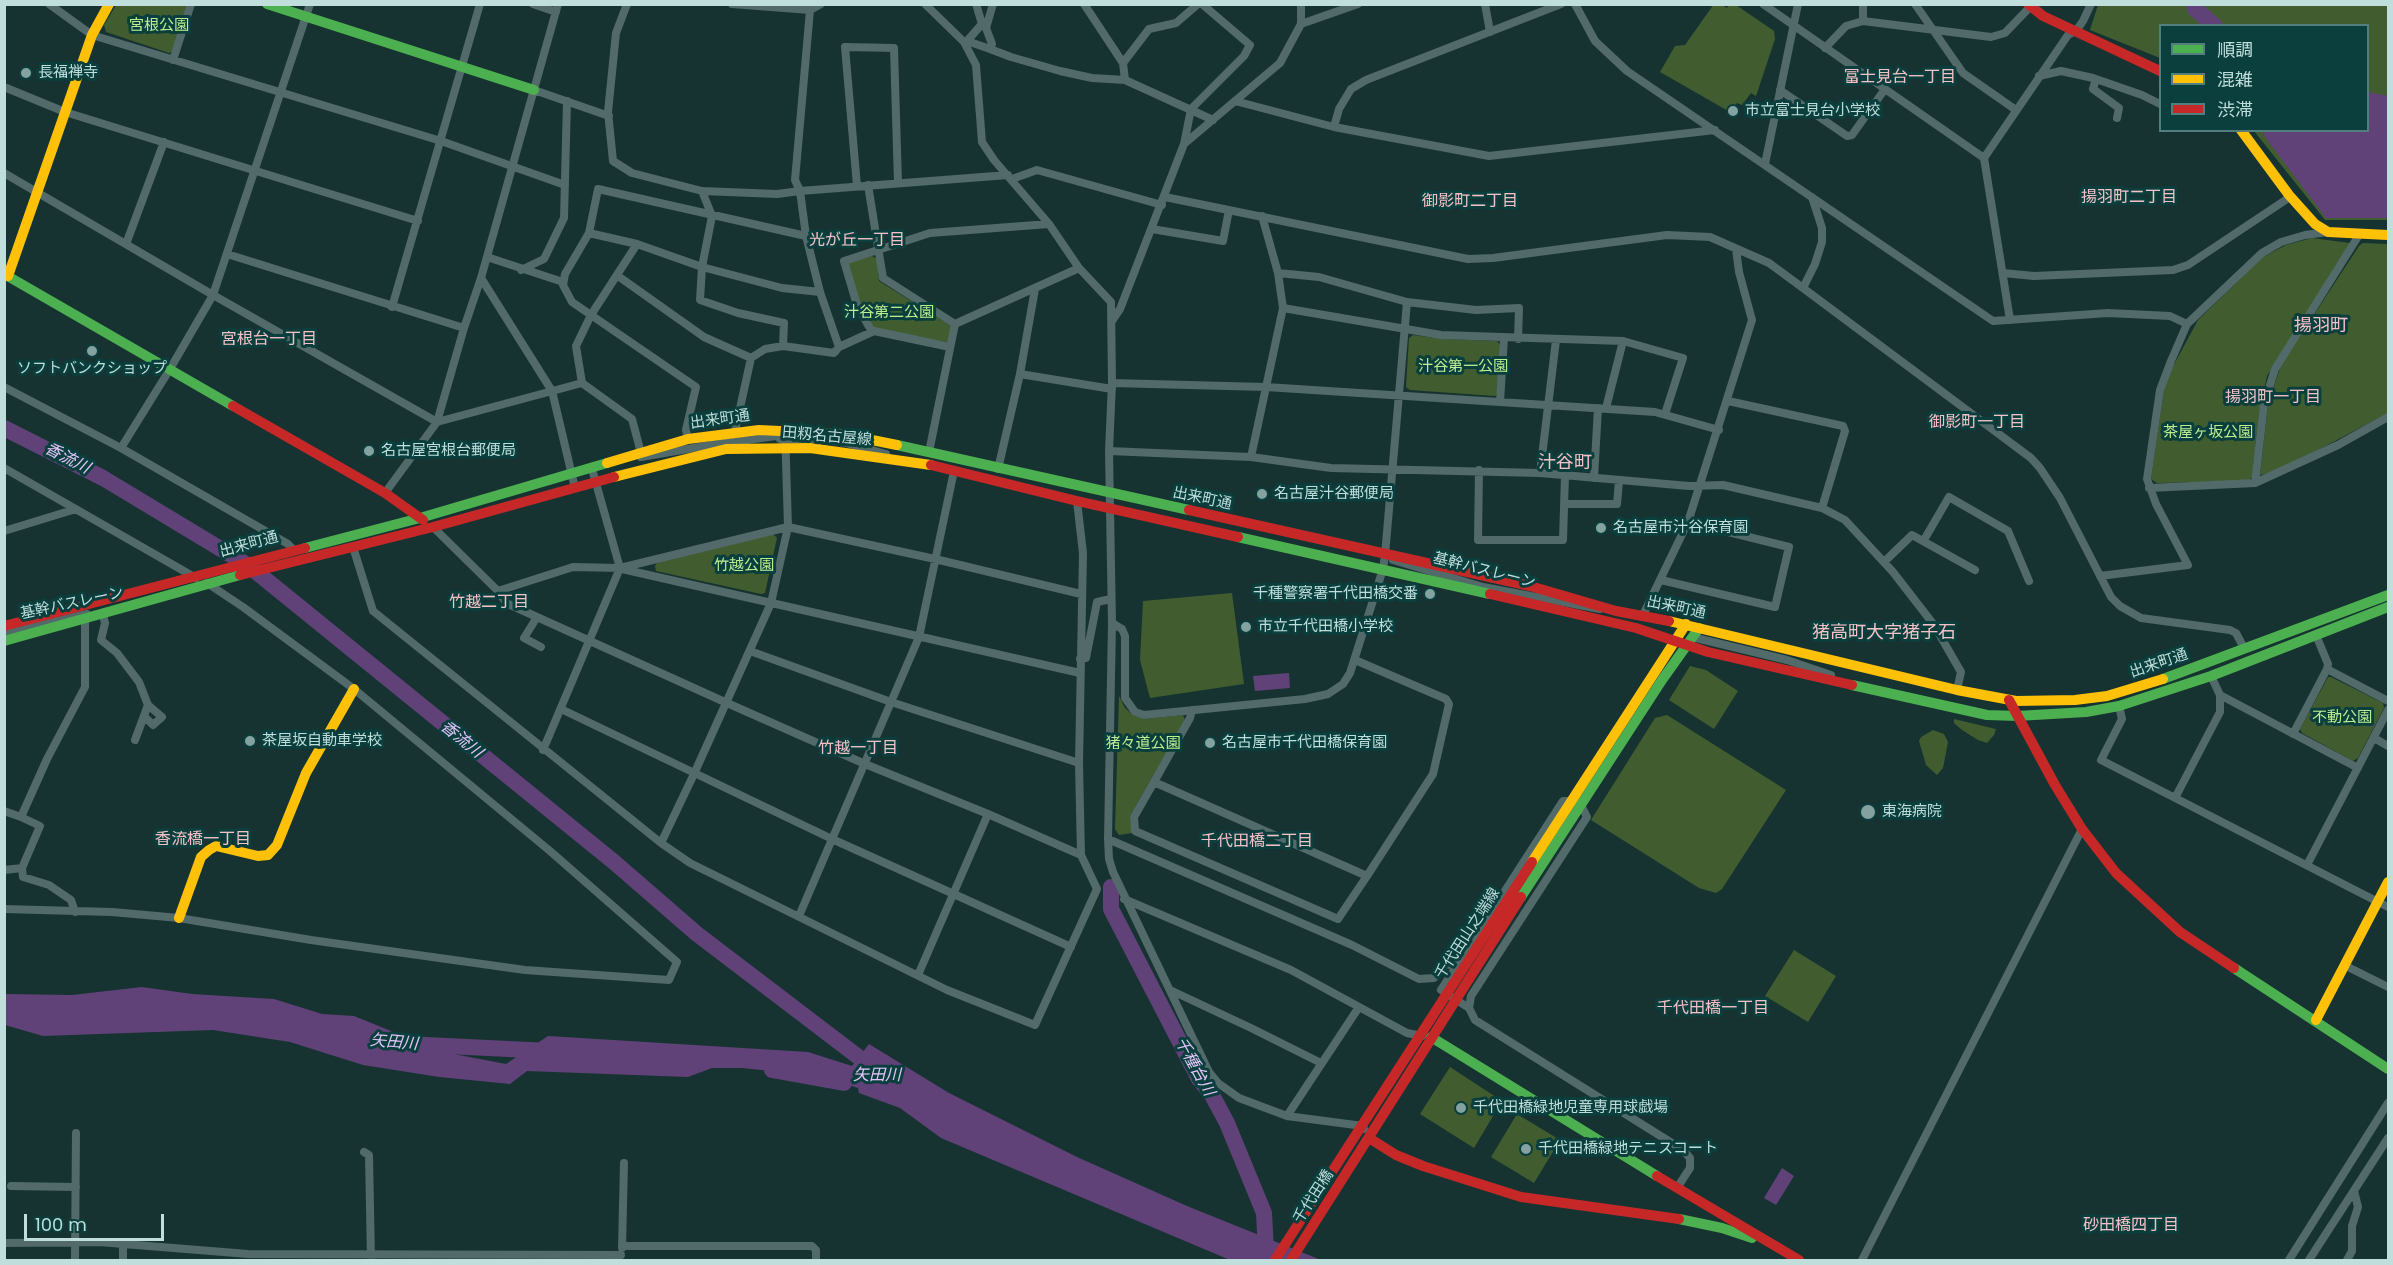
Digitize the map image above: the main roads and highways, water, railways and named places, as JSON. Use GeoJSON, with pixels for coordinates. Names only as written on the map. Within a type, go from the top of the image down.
{"type":"FeatureCollection","features":[{"type":"Feature","properties":{"kind":"main road"},"geometry":{"type":"LineString","coordinates":[[109,4],[92,35],[6,277],[386,493],[433,527]]}},
{"type":"Feature","properties":{"kind":"main road"},"geometry":{"type":"LineString","coordinates":[[267,4],[534,90]]}},
{"type":"Feature","properties":{"kind":"main road"},"geometry":{"type":"LineString","coordinates":[[2029,6],[2043,16],[2159,71]]}},
{"type":"Feature","properties":{"kind":"main road"},"geometry":{"type":"LineString","coordinates":[[2242,132],[2305,215],[2328,232],[2388,236]]}},
{"type":"Feature","properties":{"kind":"main road","name":"出来町通"},"geometry":{"type":"LineString","coordinates":[[4,641],[103,615],[277,564],[433,527],[734,443],[821,433],[842,434],[929,452],[1348,546],[1384,560],[1689,641],[1708,652],[1987,715],[2017,716],[2086,712],[2119,706],[2211,676],[2388,607]]}},
{"type":"Feature","properties":{"kind":"main road","name":"田籾名古屋線"},"geometry":{"type":"LineString","coordinates":[[734,443],[785,438],[847,452],[926,465]]}},
{"type":"Feature","properties":{"kind":"main road","name":"出来町通"},"geometry":{"type":"LineString","coordinates":[[7,626],[293,549],[420,518],[688,439],[734,443]]}},
{"type":"Feature","properties":{"kind":"main road","name":"出来町通"},"geometry":{"type":"LineString","coordinates":[[926,465],[1110,508],[1530,586],[1616,611],[1686,624],[1957,690],[2009,700],[2065,701],[2107,696],[2181,673],[2388,595]]}},
{"type":"Feature","properties":{"kind":"main road","name":"千代田山之端線"},"geometry":{"type":"LineString","coordinates":[[1275,1260],[1363,1126],[1561,840],[1577,804],[1686,624]]}},
{"type":"Feature","properties":{"kind":"main road","name":"千代田山之端線"},"geometry":{"type":"LineString","coordinates":[[1434,1024],[1551,833],[1577,804],[1699,628]]}},
{"type":"Feature","properties":{"kind":"main road"},"geometry":{"type":"LineString","coordinates":[[179,918],[201,857],[209,850],[216,846],[258,856],[268,855],[276,845],[306,773],[354,689]]}},
{"type":"Feature","properties":{"kind":"main road"},"geometry":{"type":"LineString","coordinates":[[2009,700],[2055,785],[2082,829],[2116,873],[2144,901],[2180,932],[2388,1069]]}},
{"type":"Feature","properties":{"kind":"main road"},"geometry":{"type":"LineString","coordinates":[[2316,1020],[2344,965],[2383,904],[2388,882]]}},
{"type":"Feature","properties":{"kind":"main road"},"geometry":{"type":"LineString","coordinates":[[1426,1036],[1800,1260]]}},
{"type":"Feature","properties":{"kind":"main road","name":"千代田山之端線"},"geometry":{"type":"LineString","coordinates":[[1362,1149],[1426,1036]]}},
{"type":"Feature","properties":{"kind":"main road"},"geometry":{"type":"LineString","coordinates":[[1369,1138],[1396,1155],[1423,1166],[1521,1197],[1676,1218],[1715,1226],[1780,1249]]}},
{"type":"Feature","properties":{"kind":"main road","name":"千代田橋"},"geometry":{"type":"LineString","coordinates":[[1291,1260],[1362,1149]]}},
{"type":"Feature","properties":{"kind":"water"},"geometry":{"type":"Polygon","coordinates":[[[2369,92],[2388,96],[2388,218],[2326,218],[2263,132],[2369,132],[2369,92]]]}},
{"type":"Feature","properties":{"kind":"water"},"geometry":{"type":"Polygon","coordinates":[[[1289,673],[1290,688],[1255,691],[1253,676],[1289,673]]]}},
{"type":"Feature","properties":{"kind":"water","name":"矢田川"},"geometry":{"type":"Polygon","coordinates":[[[142,987],[192,994],[274,999],[322,1014],[354,1016],[443,1052],[506,1064],[548,1036],[808,1052],[852,1066],[869,1044],[949,1093],[1077,1157],[1187,1206],[1321,1260],[1230,1260],[941,1138],[900,1108],[859,1093],[858,1088],[819,1076],[742,1068],[712,1068],[688,1077],[527,1071],[510,1084],[439,1077],[363,1065],[290,1042],[213,1030],[43,1036],[5,1025],[4,994],[72,995],[142,987]]]}},
{"type":"Feature","properties":{"kind":"water"},"geometry":{"type":"Polygon","coordinates":[[[1782,1168],[1794,1176],[1776,1205],[1764,1198],[1782,1168]]]}},
{"type":"Feature","properties":{"kind":"waterway"},"geometry":{"type":"LineString","coordinates":[[2194,4],[2195,9],[2213,24]]}},
{"type":"Feature","properties":{"kind":"waterway","name":"香流川"},"geometry":{"type":"LineString","coordinates":[[4,428],[103,478],[249,566],[614,862],[697,934],[869,1065],[873,1072]]}},
{"type":"Feature","properties":{"kind":"waterway","name":"千種台川"},"geometry":{"type":"LineString","coordinates":[[1111,887],[1111,909],[1199,1079],[1212,1095],[1227,1123],[1264,1213],[1266,1251]]}},
{"type":"Feature","properties":{"kind":"waterway","name":"矢田川"},"geometry":{"type":"LineString","coordinates":[[405,1044],[550,1051]]}},
{"type":"Feature","properties":{"kind":"waterway","name":"矢田川"},"geometry":{"type":"LineString","coordinates":[[772,1070],[844,1083]]}},
{"type":"Feature","properties":{"kind":"place","name":"長福禅寺"},"geometry":{"type":"Point","coordinates":[26,73]}},
{"type":"Feature","properties":{"kind":"place","name":"市立富士見台小学校"},"geometry":{"type":"Point","coordinates":[1733,111]}},
{"type":"Feature","properties":{"kind":"place","name":"ソフトバンクショップ"},"geometry":{"type":"Point","coordinates":[92,351]}},
{"type":"Feature","properties":{"kind":"place","name":"名古屋宮根台郵便局"},"geometry":{"type":"Point","coordinates":[369,451]}},
{"type":"Feature","properties":{"kind":"place","name":"名古屋汁谷郵便局"},"geometry":{"type":"Point","coordinates":[1262,494]}},
{"type":"Feature","properties":{"kind":"place","name":"名古屋市汁谷保育園"},"geometry":{"type":"Point","coordinates":[1601,528]}},
{"type":"Feature","properties":{"kind":"place","name":"千種警察署千代田橋交番"},"geometry":{"type":"Point","coordinates":[1430,594]}},
{"type":"Feature","properties":{"kind":"place","name":"市立千代田橋小学校"},"geometry":{"type":"Point","coordinates":[1246,627]}},
{"type":"Feature","properties":{"kind":"place","name":"茶屋坂自動車学校"},"geometry":{"type":"Point","coordinates":[250,741]}},
{"type":"Feature","properties":{"kind":"place","name":"名古屋市千代田橋保育園"},"geometry":{"type":"Point","coordinates":[1210,743]}},
{"type":"Feature","properties":{"kind":"place","name":"東海病院"},"geometry":{"type":"Point","coordinates":[1868,812]}},
{"type":"Feature","properties":{"kind":"place","name":"千代田橋緑地児童専用球戯場"},"geometry":{"type":"Point","coordinates":[1461,1108]}},
{"type":"Feature","properties":{"kind":"place","name":"千代田橋緑地テニスコート"},"geometry":{"type":"Point","coordinates":[1526,1149]}},
{"type":"Feature","properties":{"kind":"district","name":"富士見台一丁目"},"geometry":{"type":"Point","coordinates":[1900,78]}},
{"type":"Feature","properties":{"kind":"district","name":"揚羽町二丁目"},"geometry":{"type":"Point","coordinates":[2129,198]}},
{"type":"Feature","properties":{"kind":"district","name":"御影町二丁目"},"geometry":{"type":"Point","coordinates":[1470,202]}},
{"type":"Feature","properties":{"kind":"district","name":"光が丘一丁目"},"geometry":{"type":"Point","coordinates":[857,241]}},
{"type":"Feature","properties":{"kind":"district","name":"揚羽町"},"geometry":{"type":"Point","coordinates":[2321,326]}},
{"type":"Feature","properties":{"kind":"district","name":"宮根台一丁目"},"geometry":{"type":"Point","coordinates":[269,340]}},
{"type":"Feature","properties":{"kind":"district","name":"揚羽町一丁目"},"geometry":{"type":"Point","coordinates":[2273,398]}},
{"type":"Feature","properties":{"kind":"district","name":"御影町一丁目"},"geometry":{"type":"Point","coordinates":[1977,423]}},
{"type":"Feature","properties":{"kind":"district","name":"汁谷町"},"geometry":{"type":"Point","coordinates":[1565,463]}},
{"type":"Feature","properties":{"kind":"district","name":"竹越二丁目"},"geometry":{"type":"Point","coordinates":[489,603]}},
{"type":"Feature","properties":{"kind":"district","name":"猪高町大字猪子石"},"geometry":{"type":"Point","coordinates":[1884,633]}},
{"type":"Feature","properties":{"kind":"district","name":"竹越一丁目"},"geometry":{"type":"Point","coordinates":[858,749]}},
{"type":"Feature","properties":{"kind":"district","name":"香流橋一丁目"},"geometry":{"type":"Point","coordinates":[203,840]}},
{"type":"Feature","properties":{"kind":"district","name":"千代田橋二丁目"},"geometry":{"type":"Point","coordinates":[1257,842]}},
{"type":"Feature","properties":{"kind":"district","name":"千代田橋一丁目"},"geometry":{"type":"Point","coordinates":[1713,1009]}},
{"type":"Feature","properties":{"kind":"district","name":"砂田橋四丁目"},"geometry":{"type":"Point","coordinates":[2131,1226]}},
{"type":"Feature","properties":{"kind":"park label","name":"宮根公園"},"geometry":{"type":"Point","coordinates":[159,26]}},
{"type":"Feature","properties":{"kind":"park label","name":"汁谷第二公園"},"geometry":{"type":"Point","coordinates":[889,313]}},
{"type":"Feature","properties":{"kind":"park label","name":"汁谷第一公園"},"geometry":{"type":"Point","coordinates":[1463,367]}},
{"type":"Feature","properties":{"kind":"park label","name":"茶屋ヶ坂公園"},"geometry":{"type":"Point","coordinates":[2208,433]}},
{"type":"Feature","properties":{"kind":"park label","name":"竹越公園"},"geometry":{"type":"Point","coordinates":[744,566]}},
{"type":"Feature","properties":{"kind":"park label","name":"不動公園"},"geometry":{"type":"Point","coordinates":[2342,718]}},
{"type":"Feature","properties":{"kind":"park label","name":"猪々道公園"},"geometry":{"type":"Point","coordinates":[1143,744]}}]}
